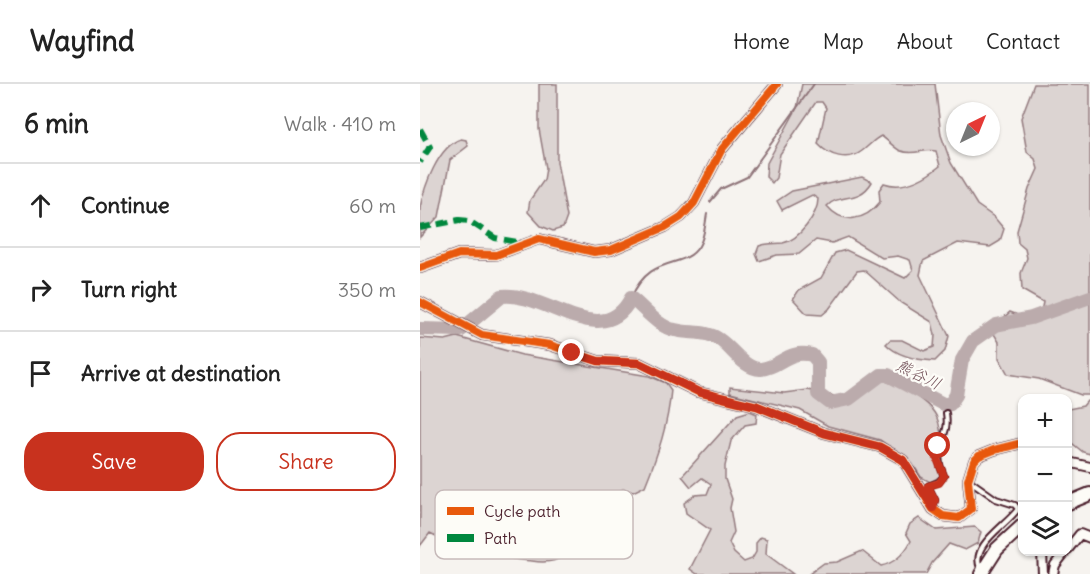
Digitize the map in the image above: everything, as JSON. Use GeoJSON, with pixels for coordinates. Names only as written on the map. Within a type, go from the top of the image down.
{"type":"FeatureCollection","features":[{"type":"Feature","properties":{"kind":"main road"},"geometry":{"type":"LineString","coordinates":[[1070,502],[1090,494]]}},
{"type":"Feature","properties":{"kind":"main road"},"geometry":{"type":"LineString","coordinates":[[982,573],[997,549],[1018,530]]}},
{"type":"Feature","properties":{"kind":"street"},"geometry":{"type":"LineString","coordinates":[[420,268],[459,254],[496,255],[539,239],[594,252],[611,250],[665,227],[681,217],[694,203],[722,149],[777,84]]}},
{"type":"Feature","properties":{"kind":"street"},"geometry":{"type":"LineString","coordinates":[[420,302],[471,329],[494,338],[550,345],[598,361],[639,363],[699,392],[757,406],[824,433],[880,447],[903,460],[933,508],[943,516],[952,518],[966,514],[972,502],[968,480],[969,470],[979,456],[1018,444]]}},
{"type":"Feature","properties":{"kind":"street"},"geometry":{"type":"LineString","coordinates":[[1072,463],[1090,467]]}},
{"type":"Feature","properties":{"kind":"street"},"geometry":{"type":"LineString","coordinates":[[1072,543],[1080,534],[1090,538]]}},
{"type":"Feature","properties":{"kind":"street"},"geometry":{"type":"LineString","coordinates":[[1042,556],[1043,574]]}},
{"type":"Feature","properties":{"kind":"street"},"geometry":{"type":"LineString","coordinates":[[1053,574],[1055,565],[1062,556]]}},
{"type":"Feature","properties":{"kind":"lane"},"geometry":{"type":"LineString","coordinates":[[933,508],[935,500],[928,486],[939,483],[944,476],[936,456],[938,446],[948,427],[946,413]]}},
{"type":"Feature","properties":{"kind":"lane"},"geometry":{"type":"LineString","coordinates":[[968,480],[996,499],[1016,505],[1018,509],[981,549],[978,562],[982,573]]}},
{"type":"Feature","properties":{"kind":"shaded area"},"geometry":{"type":"Polygon","coordinates":[[[539,84],[557,84],[557,162],[567,217],[563,228],[553,231],[541,226],[528,212],[530,200],[544,180],[546,168],[539,129],[539,84]]]}},
{"type":"Feature","properties":{"kind":"shaded area"},"geometry":{"type":"Polygon","coordinates":[[[802,84],[935,84],[946,156],[948,156],[977,205],[994,217],[1004,229],[1000,241],[990,247],[958,243],[923,261],[920,275],[949,336],[945,351],[935,361],[902,355],[886,344],[890,340],[902,340],[924,351],[934,347],[935,335],[932,322],[901,303],[864,270],[857,271],[822,315],[807,314],[793,299],[799,290],[821,278],[835,253],[846,250],[905,278],[913,270],[910,260],[898,256],[882,258],[848,237],[832,243],[816,240],[799,254],[777,255],[759,261],[756,254],[759,246],[789,241],[801,232],[815,212],[818,199],[812,195],[782,210],[777,201],[792,191],[862,177],[872,182],[867,189],[827,206],[840,216],[861,217],[880,202],[879,190],[884,183],[899,185],[913,182],[940,166],[936,151],[906,152],[899,150],[881,136],[862,151],[851,156],[839,156],[828,152],[818,144],[826,108],[822,102],[816,102],[780,154],[776,178],[772,183],[766,177],[767,163],[797,108],[802,84]]]}},
{"type":"Feature","properties":{"kind":"shaded area"},"geometry":{"type":"Polygon","coordinates":[[[1034,84],[1090,84],[1090,395],[1081,395],[1039,379],[1008,374],[999,358],[999,342],[991,329],[1010,312],[1021,316],[1031,316],[1042,308],[1043,302],[1022,290],[1021,273],[1027,258],[1025,249],[1018,243],[1017,231],[1029,189],[1038,169],[1035,159],[1027,152],[1021,118],[1034,84]]]}},
{"type":"Feature","properties":{"kind":"shaded area"},"geometry":{"type":"Polygon","coordinates":[[[461,139],[466,140],[468,146],[450,160],[439,217],[420,237],[420,208],[433,168],[445,150],[461,139]]]}},
{"type":"Feature","properties":{"kind":"shaded area"},"geometry":{"type":"Polygon","coordinates":[[[457,337],[522,355],[649,376],[666,383],[671,390],[668,415],[645,486],[633,492],[633,490],[623,489],[435,490],[435,536],[430,533],[420,546],[420,338],[445,340],[457,337]]]}},
{"type":"Feature","properties":{"kind":"shaded area"},"geometry":{"type":"Polygon","coordinates":[[[880,380],[921,399],[937,418],[943,463],[941,474],[935,480],[930,482],[921,477],[912,463],[880,440],[828,426],[800,410],[730,393],[730,387],[784,393],[808,390],[839,397],[859,391],[880,380]]]}},
{"type":"Feature","properties":{"kind":"shaded area"},"geometry":{"type":"Polygon","coordinates":[[[1090,401],[1090,454],[1083,452],[1072,443],[1072,408],[1083,406],[1090,401]]]}},
{"type":"Feature","properties":{"kind":"shaded area"},"geometry":{"type":"Polygon","coordinates":[[[750,411],[757,414],[756,423],[745,425],[731,441],[725,466],[725,479],[732,499],[730,508],[734,532],[729,543],[734,553],[744,562],[752,559],[756,552],[756,543],[761,537],[767,539],[766,554],[793,574],[697,574],[690,569],[710,530],[686,513],[684,503],[695,495],[707,494],[711,484],[702,478],[691,487],[682,476],[737,415],[750,411]]]}},
{"type":"Feature","properties":{"kind":"shaded area"},"geometry":{"type":"Polygon","coordinates":[[[919,518],[936,530],[975,527],[981,532],[978,543],[965,550],[949,544],[932,563],[926,574],[809,574],[824,563],[837,562],[862,551],[881,566],[891,563],[908,546],[911,541],[906,533],[910,524],[919,518]]]}},
{"type":"Feature","properties":{"kind":"shaded area"},"geometry":{"type":"Polygon","coordinates":[[[514,559],[557,559],[547,562],[514,559]]]}},
{"type":"Feature","properties":{"kind":"waterway"},"geometry":{"type":"LineString","coordinates":[[710,202],[721,189],[747,177],[814,84]]}},
{"type":"Feature","properties":{"kind":"waterway"},"geometry":{"type":"LineString","coordinates":[[631,298],[648,274],[657,268],[693,254],[702,238],[707,214]]}},
{"type":"Feature","properties":{"kind":"waterway","name":"熊谷川"},"geometry":{"type":"LineString","coordinates":[[420,329],[461,330],[502,296],[519,297],[589,320],[605,320],[619,314],[631,298],[663,325],[675,330],[704,333],[715,337],[744,362],[755,368],[768,368],[796,354],[812,355],[818,362],[818,394],[830,403],[849,399],[881,375],[888,375],[943,404],[950,404],[956,395],[962,360],[973,341],[996,325],[1031,318],[1090,297]]}},
{"type":"Feature","properties":{"kind":"marked path"},"geometry":{"type":"LineString","coordinates":[[420,129],[430,147],[420,162]]}},
{"type":"Feature","properties":{"kind":"marked path"},"geometry":{"type":"LineString","coordinates":[[420,228],[459,220],[469,221],[495,238],[523,243]]}},
{"type":"Feature","properties":{"kind":"cycle path"},"geometry":{"type":"LineString","coordinates":[[420,268],[459,254],[496,255],[539,239],[594,252],[611,250],[665,227],[681,217],[694,203],[722,149],[777,84]]}},
{"type":"Feature","properties":{"kind":"cycle path"},"geometry":{"type":"LineString","coordinates":[[420,302],[482,335],[550,345],[598,361],[639,363],[698,392],[757,406],[824,433],[880,447],[903,460],[933,509],[943,516],[959,518],[971,509],[968,480],[974,461],[979,456],[1018,444]]}},
{"type":"Feature","properties":{"kind":"route"},"geometry":{"type":"LineString","coordinates":[[572,353],[598,361],[639,363],[652,367],[685,387],[699,392],[738,400],[786,415],[824,433],[880,447],[903,460],[910,468],[933,508],[935,500],[928,486],[939,483],[944,476],[936,456],[938,446]]}}]}
